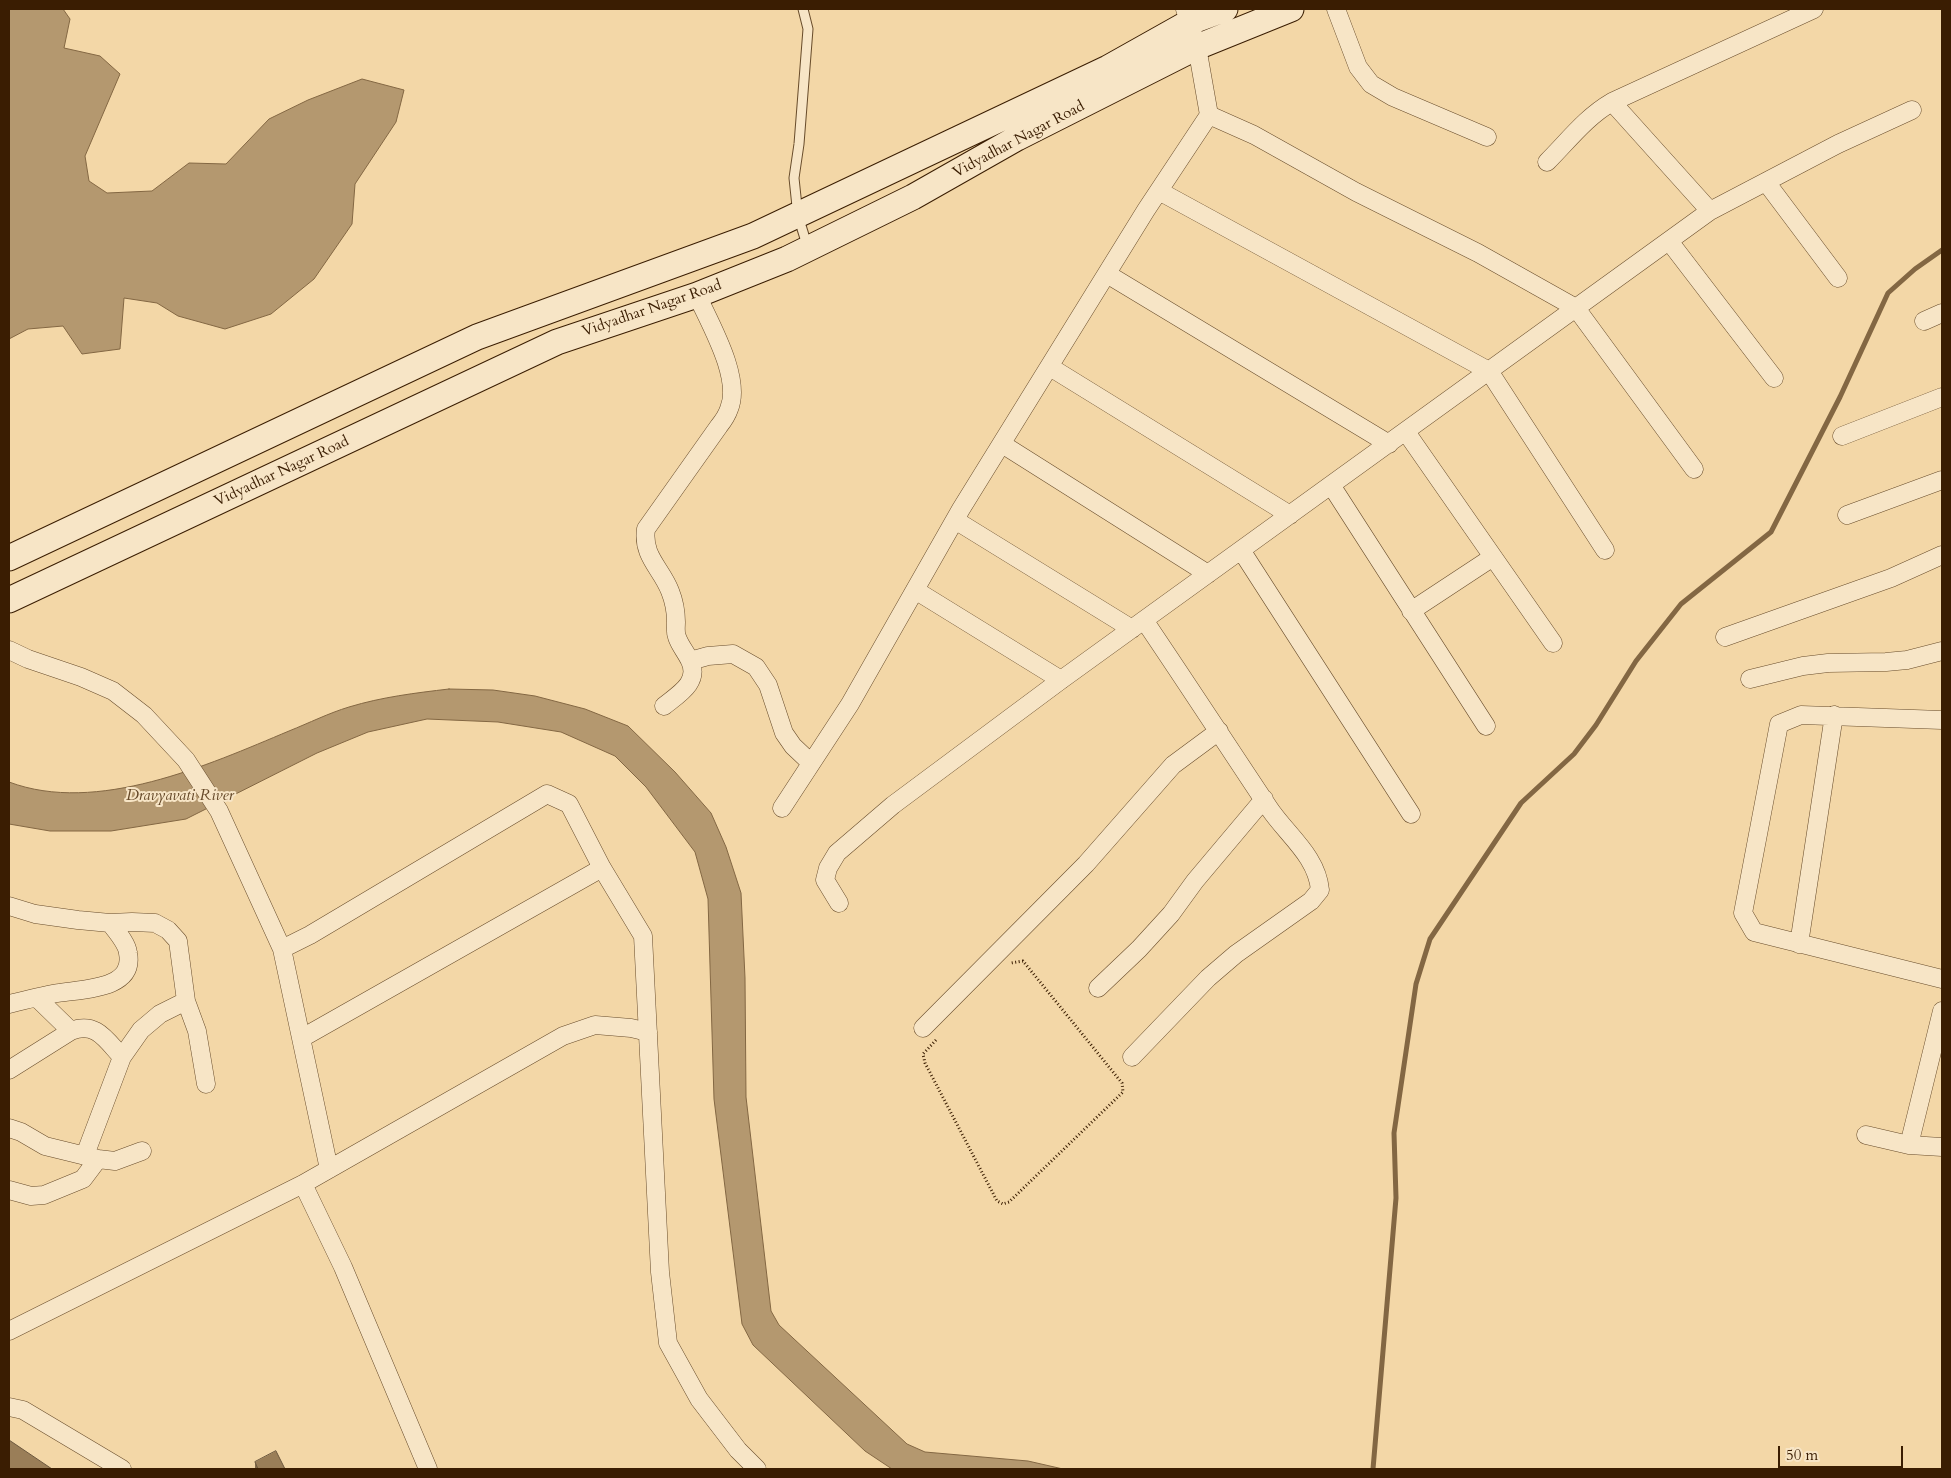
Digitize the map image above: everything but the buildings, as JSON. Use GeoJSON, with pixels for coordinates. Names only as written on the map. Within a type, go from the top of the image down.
{"type":"FeatureCollection","features":[{"type":"Feature","properties":{"kind":"main road","name":"Vidyadhar Nagar Road"},"geometry":{"type":"LineString","coordinates":[[9,558],[477,337],[753,236],[798,216],[1108,68],[1188,15],[1225,9]]}},
{"type":"Feature","properties":{"kind":"main road","name":"Vidyadhar Nagar Road"},"geometry":{"type":"LineString","coordinates":[[9,600],[557,342],[697,295],[808,248],[913,197],[1017,138],[1197,47],[1291,9]]}},
{"type":"Feature","properties":{"kind":"street"},"geometry":{"type":"LineString","coordinates":[[1336,9],[1358,67],[1372,84],[1393,96],[1487,137]]}},
{"type":"Feature","properties":{"kind":"street"},"geometry":{"type":"LineString","coordinates":[[1547,162],[1598,110],[1814,9]]}},
{"type":"Feature","properties":{"kind":"street"},"geometry":{"type":"LineString","coordinates":[[782,808],[850,704],[955,520],[1159,191],[1209,115],[1197,47],[1188,15]]}},
{"type":"Feature","properties":{"kind":"street"},"geometry":{"type":"LineString","coordinates":[[1612,102],[1710,212]]}},
{"type":"Feature","properties":{"kind":"street"},"geometry":{"type":"LineString","coordinates":[[839,903],[825,880],[828,868],[837,853],[893,804],[1061,680],[1710,212],[1838,144],[1912,110]]}},
{"type":"Feature","properties":{"kind":"street"},"geometry":{"type":"LineString","coordinates":[[1209,115],[1254,135],[1356,192],[1478,253],[1576,308],[1694,469]]}},
{"type":"Feature","properties":{"kind":"street"},"geometry":{"type":"LineString","coordinates":[[1766,182],[1838,278]]}},
{"type":"Feature","properties":{"kind":"street"},"geometry":{"type":"LineString","coordinates":[[1159,191],[1489,371],[1605,550]]}},
{"type":"Feature","properties":{"kind":"street"},"geometry":{"type":"LineString","coordinates":[[1669,241],[1774,378]]}},
{"type":"Feature","properties":{"kind":"street"},"geometry":{"type":"LineString","coordinates":[[1107,274],[1388,444]]}},
{"type":"Feature","properties":{"kind":"street"},"geometry":{"type":"LineString","coordinates":[[664,706],[689,685],[693,675],[690,661],[680,645],[676,634],[676,620],[670,590],[647,551],[644,540],[646,529],[719,426],[730,408],[733,391],[724,355],[697,295]]}},
{"type":"Feature","properties":{"kind":"street"},"geometry":{"type":"LineString","coordinates":[[1924,321],[1942,313]]}},
{"type":"Feature","properties":{"kind":"street"},"geometry":{"type":"LineString","coordinates":[[1050,367],[1290,515]]}},
{"type":"Feature","properties":{"kind":"street"},"geometry":{"type":"LineString","coordinates":[[1842,436],[1942,397]]}},
{"type":"Feature","properties":{"kind":"street"},"geometry":{"type":"LineString","coordinates":[[1406,432],[1553,643]]}},
{"type":"Feature","properties":{"kind":"street"},"geometry":{"type":"LineString","coordinates":[[1002,444],[1208,574]]}},
{"type":"Feature","properties":{"kind":"street"},"geometry":{"type":"LineString","coordinates":[[1847,515],[1942,480]]}},
{"type":"Feature","properties":{"kind":"street"},"geometry":{"type":"LineString","coordinates":[[1331,486],[1486,726]]}},
{"type":"Feature","properties":{"kind":"street"},"geometry":{"type":"LineString","coordinates":[[955,520],[1138,625],[1219,731],[1264,800],[1307,855],[1318,877],[1320,890],[1311,901],[1236,954],[1208,978],[1132,1057]]}},
{"type":"Feature","properties":{"kind":"street"},"geometry":{"type":"LineString","coordinates":[[1241,550],[1411,814]]}},
{"type":"Feature","properties":{"kind":"street"},"geometry":{"type":"LineString","coordinates":[[1725,637],[1891,578],[1942,556]]}},
{"type":"Feature","properties":{"kind":"street"},"geometry":{"type":"LineString","coordinates":[[1411,610],[1492,557]]}},
{"type":"Feature","properties":{"kind":"street"},"geometry":{"type":"LineString","coordinates":[[915,590],[1061,680]]}},
{"type":"Feature","properties":{"kind":"street"},"geometry":{"type":"LineString","coordinates":[[9,650],[113,691],[144,715],[186,760],[219,811],[282,949],[329,1169]]}},
{"type":"Feature","properties":{"kind":"street"},"geometry":{"type":"LineString","coordinates":[[1750,679],[1803,666],[1828,663],[1907,660],[1942,651]]}},
{"type":"Feature","properties":{"kind":"street"},"geometry":{"type":"LineString","coordinates":[[690,661],[708,656],[733,654],[756,667],[768,685],[784,733],[793,746],[811,763]]}},
{"type":"Feature","properties":{"kind":"street"},"geometry":{"type":"LineString","coordinates":[[1942,720],[1801,715],[1779,724],[1743,912],[1754,932],[1942,979]]}},
{"type":"Feature","properties":{"kind":"street"},"geometry":{"type":"LineString","coordinates":[[1799,944],[1834,715]]}},
{"type":"Feature","properties":{"kind":"street"},"geometry":{"type":"LineString","coordinates":[[923,1028],[1086,864],[1173,765],[1219,731]]}},
{"type":"Feature","properties":{"kind":"street"},"geometry":{"type":"LineString","coordinates":[[282,949],[310,935],[547,794],[569,804],[602,868],[642,936],[660,1272],[668,1343],[699,1399],[738,1450],[757,1469]]}},
{"type":"Feature","properties":{"kind":"street"},"geometry":{"type":"LineString","coordinates":[[1098,988],[1139,949],[1171,914],[1264,800]]}},
{"type":"Feature","properties":{"kind":"street"},"geometry":{"type":"LineString","coordinates":[[302,1038],[602,868]]}},
{"type":"Feature","properties":{"kind":"street"},"geometry":{"type":"LineString","coordinates":[[9,906],[35,914],[110,923],[155,924],[168,930],[178,941],[186,1001],[197,1031],[206,1084]]}},
{"type":"Feature","properties":{"kind":"street"},"geometry":{"type":"LineString","coordinates":[[9,1004],[92,988],[112,983],[121,977],[128,965],[128,951],[110,923]]}},
{"type":"Feature","properties":{"kind":"street"},"geometry":{"type":"LineString","coordinates":[[37,998],[71,1031]]}},
{"type":"Feature","properties":{"kind":"street"},"geometry":{"type":"LineString","coordinates":[[9,1190],[30,1196],[44,1195],[83,1179],[122,1057],[141,1030],[160,1014],[186,1001]]}},
{"type":"Feature","properties":{"kind":"street"},"geometry":{"type":"LineString","coordinates":[[1909,1145],[1942,1011]]}},
{"type":"Feature","properties":{"kind":"street"},"geometry":{"type":"LineString","coordinates":[[9,1330],[303,1184],[563,1036],[595,1025],[631,1028],[648,1032]]}},
{"type":"Feature","properties":{"kind":"street"},"geometry":{"type":"LineString","coordinates":[[9,1070],[71,1031],[81,1027],[89,1027],[97,1031],[122,1057]]}},
{"type":"Feature","properties":{"kind":"street"},"geometry":{"type":"LineString","coordinates":[[9,1128],[21,1132],[45,1146],[91,1157],[114,1160],[142,1151]]}},
{"type":"Feature","properties":{"kind":"street"},"geometry":{"type":"LineString","coordinates":[[1866,1135],[1909,1145],[1942,1147]]}},
{"type":"Feature","properties":{"kind":"street"},"geometry":{"type":"LineString","coordinates":[[303,1184],[346,1276],[428,1469]]}},
{"type":"Feature","properties":{"kind":"street"},"geometry":{"type":"LineString","coordinates":[[9,1407],[23,1410],[122,1469]]}},
{"type":"Feature","properties":{"kind":"lane"},"geometry":{"type":"LineString","coordinates":[[803,9],[808,29],[799,144],[794,178],[798,216],[808,248]]}},
{"type":"Feature","properties":{"kind":"path"},"geometry":{"type":"LineString","coordinates":[[941,1036],[923,1054],[925,1063],[998,1201],[1003,1204],[1009,1202],[1123,1092],[1124,1088],[1122,1083],[1023,962],[1017,961],[1011,964]]}},
{"type":"Feature","properties":{"kind":"water"},"geometry":{"type":"Polygon","coordinates":[[[9,9],[63,9],[70,19],[64,48],[100,56],[120,74],[85,156],[89,181],[107,193],[152,191],[189,163],[226,164],[269,119],[308,100],[362,79],[404,90],[396,122],[355,184],[352,224],[314,279],[271,314],[225,329],[178,316],[157,303],[124,298],[120,349],[82,354],[63,326],[28,329],[9,339],[9,9]]]}},
{"type":"Feature","properties":{"kind":"water","name":"Dravyavati River"},"geometry":{"type":"Polygon","coordinates":[[[449,689],[493,690],[535,696],[585,709],[628,726],[675,772],[711,813],[726,847],[741,893],[745,978],[746,1097],[771,1311],[779,1325],[907,1444],[925,1452],[1028,1461],[1063,1469],[892,1469],[865,1451],[753,1345],[742,1324],[714,1099],[708,899],[695,852],[646,787],[615,756],[561,732],[498,722],[427,719],[368,732],[317,753],[186,819],[111,831],[50,831],[9,824],[9,782],[43,791],[78,793],[152,782],[223,758],[349,707],[386,698],[449,689]]]}},
{"type":"Feature","properties":{"kind":"waterway"},"geometry":{"type":"LineString","coordinates":[[1373,1469],[1396,1198],[1394,1133],[1416,984],[1430,939],[1521,803],[1574,754],[1596,725],[1636,661],[1681,604],[1771,532],[1840,397],[1888,293],[1915,269],[1942,250]]}}]}
